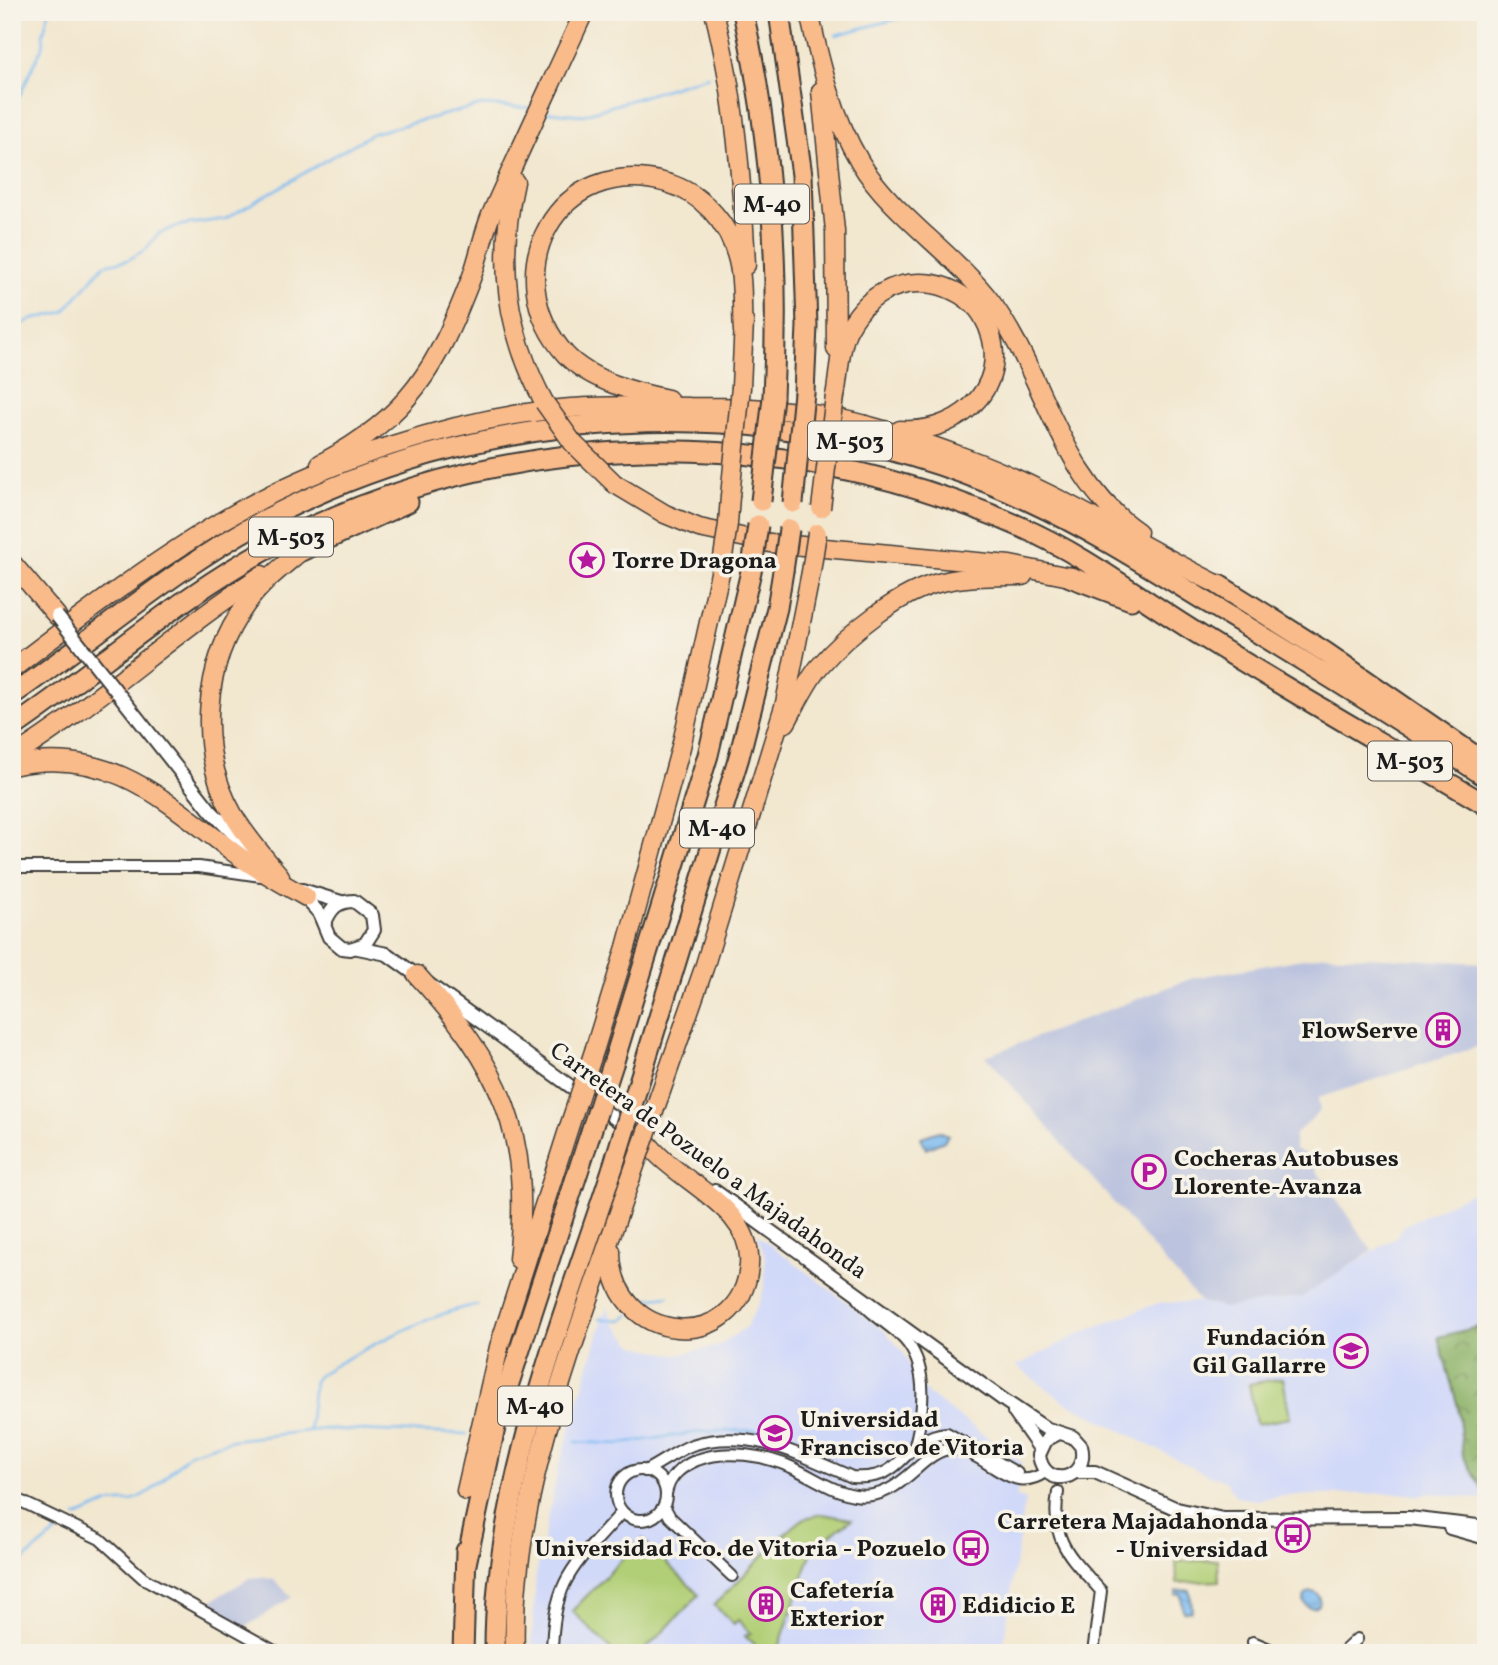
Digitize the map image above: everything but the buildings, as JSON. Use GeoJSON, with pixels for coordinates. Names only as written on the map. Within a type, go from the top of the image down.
{"type":"FeatureCollection","features":[{"type":"Feature","properties":{"kind":"highway","name":"M-503"},"geometry":{"type":"LineString","coordinates":[[12,669],[75,621],[223,520],[336,455],[383,424],[411,398],[452,325],[490,219],[584,12]]}},
{"type":"Feature","properties":{"kind":"highway"},"geometry":{"type":"LineString","coordinates":[[466,1563],[466,1491],[480,1418],[514,1296],[626,947],[677,760],[722,564],[741,387],[747,293],[741,184],[723,46],[714,12]]}},
{"type":"Feature","properties":{"kind":"highway","name":"M-40"},"geometry":{"type":"LineString","coordinates":[[463,1653],[466,1563],[496,1423],[614,1062],[708,755],[752,567],[773,397],[776,330],[771,182],[743,12]]}},
{"type":"Feature","properties":{"kind":"highway","name":"M-40"},"geometry":{"type":"LineString","coordinates":[[495,1653],[503,1534],[524,1444],[613,1167],[739,757],[777,608],[793,503],[804,393],[807,326],[802,175],[779,12]]}},
{"type":"Feature","properties":{"kind":"highway"},"geometry":{"type":"LineString","coordinates":[[810,20],[835,231],[835,396]]}},
{"type":"Feature","properties":{"kind":"highway"},"geometry":{"type":"LineString","coordinates":[[810,20],[835,110],[861,164],[990,301],[1026,362],[1063,443],[1103,499],[1133,528],[1325,652],[1486,764]]}},
{"type":"Feature","properties":{"kind":"highway","name":"M-503"},"geometry":{"type":"LineString","coordinates":[[524,145],[506,220],[504,257],[507,299],[527,370],[544,402],[573,443],[615,484],[665,514],[699,528],[770,543],[1010,565],[1070,577],[1156,608]]}},
{"type":"Feature","properties":{"kind":"highway"},"geometry":{"type":"LineString","coordinates":[[712,407],[638,393],[604,380],[568,357],[545,326],[534,289],[535,258],[547,226],[568,201],[600,181],[644,176],[683,187],[715,212],[737,257],[743,331]]}},
{"type":"Feature","properties":{"kind":"highway"},"geometry":{"type":"LineString","coordinates":[[515,1653],[514,1627],[523,1527],[549,1426],[704,968],[785,703],[811,572],[846,334],[868,301],[889,287],[919,282],[944,286],[965,298],[982,315],[992,345],[992,373],[983,394],[968,412],[948,424],[918,431],[873,428]]}},
{"type":"Feature","properties":{"kind":"highway","name":"M-503"},"geometry":{"type":"LineString","coordinates":[[223,520],[307,479],[363,457],[468,424],[570,408],[712,407],[785,411],[839,418],[1027,482],[1219,586]]}},
{"type":"Feature","properties":{"kind":"highway","name":"M-503"},"geometry":{"type":"LineString","coordinates":[[12,695],[198,558],[270,517],[347,482],[477,440],[578,426],[710,422],[811,434],[879,448],[931,463],[1030,501],[1140,562],[1486,777]]}},
{"type":"Feature","properties":{"kind":"highway","name":"M-503"},"geometry":{"type":"LineString","coordinates":[[12,728],[174,607],[245,562],[319,524],[394,494],[478,470],[548,457],[617,450],[705,449],[748,453],[885,477],[956,500],[1024,528],[1133,588],[1156,608],[1486,805]]}},
{"type":"Feature","properties":{"kind":"highway","name":"M-503"},"geometry":{"type":"LineString","coordinates":[[12,757],[46,735],[224,599],[301,551],[360,522],[441,491],[535,466],[617,450]]}},
{"type":"Feature","properties":{"kind":"highway","name":"M-503"},"geometry":{"type":"LineString","coordinates":[[280,879],[244,832],[222,792],[209,731],[210,699],[216,666],[234,622],[261,585],[301,551]]}},
{"type":"Feature","properties":{"kind":"highway"},"geometry":{"type":"LineString","coordinates":[[12,563],[57,615]]}},
{"type":"Feature","properties":{"kind":"highway"},"geometry":{"type":"LineString","coordinates":[[767,760],[818,668],[852,634],[898,602],[940,582],[988,576],[1070,577]]}},
{"type":"Feature","properties":{"kind":"highway","name":"M-503"},"geometry":{"type":"LineString","coordinates":[[12,664],[31,654]]}},
{"type":"Feature","properties":{"kind":"highway"},"geometry":{"type":"LineString","coordinates":[[12,766],[62,761],[94,766],[118,774],[160,795],[232,851],[306,897]]}},
{"type":"Feature","properties":{"kind":"highway"},"geometry":{"type":"LineString","coordinates":[[417,975],[450,1010],[485,1058],[505,1101],[518,1146],[523,1195],[514,1296]]}},
{"type":"Feature","properties":{"kind":"highway"},"geometry":{"type":"LineString","coordinates":[[611,1238],[613,1273],[621,1295],[643,1318],[666,1328],[690,1329],[715,1321],[734,1305],[746,1284],[750,1260],[737,1224],[719,1204],[660,1158],[646,1141]]}},
{"type":"Feature","properties":{"kind":"street"},"geometry":{"type":"LineString","coordinates":[[57,615],[220,823],[280,879]]}},
{"type":"Feature","properties":{"kind":"street"},"geometry":{"type":"LineString","coordinates":[[12,867],[199,867],[280,879],[320,897],[341,902],[354,901],[368,908],[374,930],[365,944],[358,948],[342,948],[335,944],[326,931],[325,923],[306,897]]}},
{"type":"Feature","properties":{"kind":"street"},"geometry":{"type":"LineString","coordinates":[[325,923],[333,908],[341,902]]}},
{"type":"Feature","properties":{"kind":"street","name":"Carretera de Pozuelo a Majadahonda"},"geometry":{"type":"LineString","coordinates":[[374,930],[387,954]]}},
{"type":"Feature","properties":{"kind":"street","name":"Carretera de Pozuelo a Majadahonda"},"geometry":{"type":"LineString","coordinates":[[358,948],[387,954],[1005,1401],[1045,1428],[1059,1433]]}},
{"type":"Feature","properties":{"kind":"street"},"geometry":{"type":"LineString","coordinates":[[853,1291],[877,1317],[901,1335],[917,1364],[922,1391],[915,1445]]}},
{"type":"Feature","properties":{"kind":"street","name":"Carretera de Pozuelo a Majadahonda"},"geometry":{"type":"LineString","coordinates":[[1005,1401],[1040,1449]]}},
{"type":"Feature","properties":{"kind":"street"},"geometry":{"type":"LineString","coordinates":[[1060,1475],[1039,1460],[1040,1449],[1045,1440],[1059,1433],[1073,1437],[1106,1476]]}},
{"type":"Feature","properties":{"kind":"street"},"geometry":{"type":"LineString","coordinates":[[664,1506],[670,1517],[729,1578],[667,1522],[654,1517],[641,1520],[622,1512],[617,1501],[619,1483],[627,1474],[645,1471],[690,1446],[735,1440],[766,1442],[852,1477],[867,1479],[895,1468],[915,1445],[937,1434],[955,1435],[1017,1473]]}},
{"type":"Feature","properties":{"kind":"street"},"geometry":{"type":"LineString","coordinates":[[654,1517],[664,1506],[666,1494],[678,1470],[701,1458],[724,1455],[773,1460],[837,1490],[858,1496],[884,1492],[903,1482],[931,1456],[944,1450],[968,1453],[1013,1479],[1091,1471],[1155,1501],[1214,1518],[1248,1521],[1441,1519],[1486,1527]]}},
{"type":"Feature","properties":{"kind":"street"},"geometry":{"type":"LineString","coordinates":[[1060,1475],[1082,1462],[1083,1451]]}},
{"type":"Feature","properties":{"kind":"street"},"geometry":{"type":"LineString","coordinates":[[645,1471],[655,1475],[663,1483],[666,1494]]}},
{"type":"Feature","properties":{"kind":"street"},"geometry":{"type":"LineString","coordinates":[[1060,1475],[1055,1512],[1057,1534],[1065,1551],[1101,1591],[1093,1653]]}},
{"type":"Feature","properties":{"kind":"street"},"geometry":{"type":"LineString","coordinates":[[12,1497],[100,1539],[143,1578],[278,1653]]}},
{"type":"Feature","properties":{"kind":"street"},"geometry":{"type":"LineString","coordinates":[[552,1653],[556,1601],[566,1574],[622,1512]]}},
{"type":"Feature","properties":{"kind":"street"},"geometry":{"type":"LineString","coordinates":[[1377,1518],[1443,1527],[1486,1538]]}},
{"type":"Feature","properties":{"kind":"street"},"geometry":{"type":"LineString","coordinates":[[1342,1653],[1357,1639]]}},
{"type":"Feature","properties":{"kind":"street"},"geometry":{"type":"LineString","coordinates":[[1253,1642],[1279,1653]]}},
{"type":"Feature","properties":{"kind":"shaded area"},"geometry":{"type":"Polygon","coordinates":[[[1325,955],[1486,963],[1486,1044],[1318,1098],[1320,1111],[1295,1134],[1295,1149],[1305,1154],[1372,1251],[1302,1297],[1224,1308],[1200,1302],[986,1056],[1193,978],[1325,955]]]}},
{"type":"Feature","properties":{"kind":"shaded area","name":"Fundación Gil Gallarre"},"geometry":{"type":"Polygon","coordinates":[[[1477,1190],[1486,1209],[1486,1500],[1429,1493],[1421,1496],[1398,1493],[1282,1496],[1258,1500],[1236,1497],[1227,1482],[1197,1470],[1065,1402],[1016,1366],[1083,1332],[1158,1303],[1198,1302],[1224,1308],[1301,1297],[1396,1237],[1405,1225],[1477,1190]]]}},
{"type":"Feature","properties":{"kind":"shaded area","name":"Universidad Francisco de Vitoria"},"geometry":{"type":"Polygon","coordinates":[[[756,1234],[885,1331],[903,1352],[914,1376],[929,1395],[1023,1463],[1018,1469],[1019,1487],[1016,1496],[1025,1500],[1002,1653],[531,1653],[536,1575],[558,1469],[607,1305],[614,1323],[635,1346],[677,1355],[718,1346],[746,1327],[761,1299],[765,1283],[765,1255],[756,1234]]]}},
{"type":"Feature","properties":{"kind":"shaded area"},"geometry":{"type":"Polygon","coordinates":[[[250,1578],[274,1580],[292,1597],[243,1629],[204,1605],[250,1578]]]}},
{"type":"Feature","properties":{"kind":"green space"},"geometry":{"type":"Polygon","coordinates":[[[1486,1325],[1486,1495],[1463,1456],[1458,1407],[1438,1337],[1486,1325]]]}},
{"type":"Feature","properties":{"kind":"green space"},"geometry":{"type":"Polygon","coordinates":[[[1283,1378],[1290,1418],[1256,1424],[1249,1384],[1283,1378]]]}},
{"type":"Feature","properties":{"kind":"green space"},"geometry":{"type":"Polygon","coordinates":[[[822,1514],[852,1519],[813,1548],[777,1653],[763,1653],[745,1636],[751,1633],[738,1620],[734,1624],[714,1605],[793,1526],[805,1518],[822,1514]]]}},
{"type":"Feature","properties":{"kind":"green space"},"geometry":{"type":"Polygon","coordinates":[[[642,1539],[699,1595],[642,1653],[615,1653],[572,1611],[642,1539]]]}},
{"type":"Feature","properties":{"kind":"green space"},"geometry":{"type":"Polygon","coordinates":[[[1218,1560],[1219,1581],[1177,1583],[1176,1562],[1218,1560]]]}},
{"type":"Feature","properties":{"kind":"water"},"geometry":{"type":"Polygon","coordinates":[[[939,1131],[948,1135],[944,1141],[926,1149],[921,1137],[939,1131]]]}},
{"type":"Feature","properties":{"kind":"water"},"geometry":{"type":"Polygon","coordinates":[[[1190,1590],[1192,1611],[1183,1612],[1181,1594],[1176,1595],[1176,1591],[1190,1590]]]}},
{"type":"Feature","properties":{"kind":"water"},"geometry":{"type":"Polygon","coordinates":[[[1312,1592],[1318,1594],[1318,1606],[1312,1608],[1306,1606],[1304,1600],[1306,1594],[1312,1592]]]}},
{"type":"Feature","properties":{"kind":"waterway"},"geometry":{"type":"LineString","coordinates":[[12,112],[44,43],[43,35],[49,12]]}},
{"type":"Feature","properties":{"kind":"waterway"},"geometry":{"type":"LineString","coordinates":[[836,35],[923,12]]}},
{"type":"Feature","properties":{"kind":"waterway"},"geometry":{"type":"LineString","coordinates":[[549,112],[583,115],[708,76]]}},
{"type":"Feature","properties":{"kind":"waterway"},"geometry":{"type":"LineString","coordinates":[[12,330],[30,320],[64,312],[104,265],[128,260],[146,249],[159,233],[182,225],[225,219],[373,133],[482,105],[529,108]]}},
{"type":"Feature","properties":{"kind":"waterway"},"geometry":{"type":"LineString","coordinates":[[12,266],[12,297]]}},
{"type":"Feature","properties":{"kind":"waterway"},"geometry":{"type":"LineString","coordinates":[[639,1305],[646,1299],[669,1296]]}},
{"type":"Feature","properties":{"kind":"waterway"},"geometry":{"type":"LineString","coordinates":[[309,1430],[314,1381],[320,1374],[420,1323],[478,1305]]}},
{"type":"Feature","properties":{"kind":"waterway"},"geometry":{"type":"LineString","coordinates":[[599,1319],[622,1320],[629,1315]]}},
{"type":"Feature","properties":{"kind":"waterway"},"geometry":{"type":"LineString","coordinates":[[76,1517],[109,1503],[132,1501],[152,1490],[190,1453],[232,1440],[324,1429],[467,1434]]}},
{"type":"Feature","properties":{"kind":"waterway"},"geometry":{"type":"LineString","coordinates":[[576,1442],[619,1444],[700,1432],[754,1430],[821,1451],[859,1457]]}},
{"type":"Feature","properties":{"kind":"waterway"},"geometry":{"type":"LineString","coordinates":[[12,1570],[63,1527]]}},
{"type":"Feature","properties":{"kind":"place","name":"Torre Dragona"},"geometry":{"type":"Point","coordinates":[587,560]}},
{"type":"Feature","properties":{"kind":"place","name":"FlowServe"},"geometry":{"type":"Point","coordinates":[1443,1030]}},
{"type":"Feature","properties":{"kind":"place","name":"Cocheras Autobuses Llorente-Avanza"},"geometry":{"type":"Point","coordinates":[1149,1172]}},
{"type":"Feature","properties":{"kind":"place","name":"Fundación Gil Gallarre"},"geometry":{"type":"Point","coordinates":[1351,1351]}},
{"type":"Feature","properties":{"kind":"place","name":"Universidad Francisco de Vitoria"},"geometry":{"type":"Point","coordinates":[775,1433]}},
{"type":"Feature","properties":{"kind":"place","name":"Carretera Majadahonda - Universidad"},"geometry":{"type":"Point","coordinates":[1293,1535]}},
{"type":"Feature","properties":{"kind":"place","name":"Universidad Fco. de Vitoria - Pozuelo"},"geometry":{"type":"Point","coordinates":[971,1548]}},
{"type":"Feature","properties":{"kind":"place","name":"Cafetería Exterior"},"geometry":{"type":"Point","coordinates":[766,1604]}},
{"type":"Feature","properties":{"kind":"place","name":"Edidicio E"},"geometry":{"type":"Point","coordinates":[938,1605]}}]}
